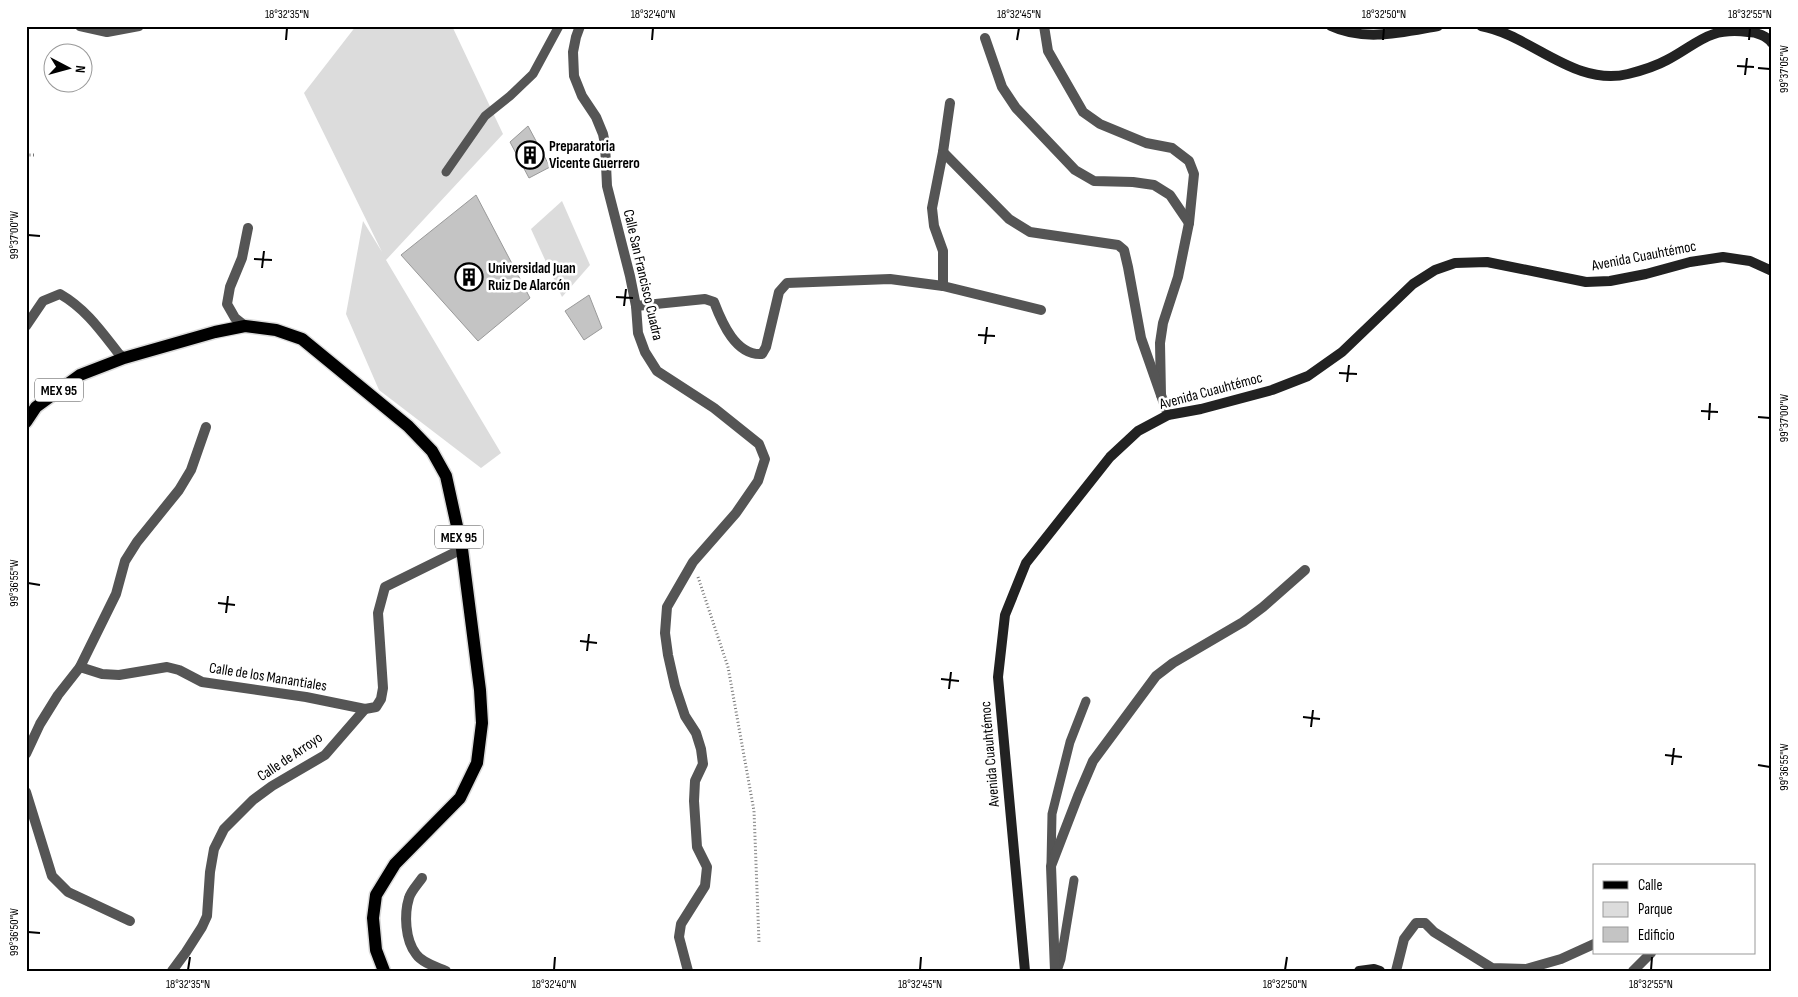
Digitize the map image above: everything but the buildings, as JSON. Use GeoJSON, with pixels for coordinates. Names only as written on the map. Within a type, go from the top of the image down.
{"type":"FeatureCollection","features":[{"type":"Feature","properties":{"kind":"main road"},"geometry":{"type":"LineString","coordinates":[[1330,26],[1357,35],[1365,35],[1391,34],[1438,26]]}},
{"type":"Feature","properties":{"kind":"main road"},"geometry":{"type":"LineString","coordinates":[[1481,26],[1492,28],[1516,38],[1566,66],[1599,75],[1627,74],[1667,60],[1699,40],[1715,33],[1734,30],[1754,32],[1772,43]]}},
{"type":"Feature","properties":{"kind":"main road","name":"Avenida Cuauhtémoc"},"geometry":{"type":"LineString","coordinates":[[1025,971],[998,677],[1005,614],[1026,563],[1110,457],[1138,431],[1168,415],[1272,390],[1308,376],[1342,352],[1413,284],[1435,270],[1455,263],[1487,262],[1586,282],[1619,279],[1690,262],[1723,257],[1750,261],[1772,271]]}},
{"type":"Feature","properties":{"kind":"main road","name":"MEX 95"},"geometry":{"type":"LineString","coordinates":[[26,422],[36,407],[80,375],[124,358],[215,332],[245,326],[276,330],[302,339],[408,426],[432,451],[446,476],[462,549],[480,690],[482,723],[477,763],[460,798],[396,864],[376,895],[373,918],[376,950],[384,971]]}},
{"type":"Feature","properties":{"kind":"main road"},"geometry":{"type":"LineString","coordinates":[[1359,971],[1374,969],[1380,971]]}},
{"type":"Feature","properties":{"kind":"street"},"geometry":{"type":"LineString","coordinates":[[80,26],[107,32],[139,26]]}},
{"type":"Feature","properties":{"kind":"street","name":"Calle San Francisco Cuadra"},"geometry":{"type":"LineString","coordinates":[[580,26],[573,52],[574,76],[582,96],[596,117],[603,134],[607,186],[636,306],[638,333],[645,352],[657,371],[714,408],[760,444],[765,459],[758,481],[736,513],[693,562],[667,607],[664,633],[675,686],[685,716],[696,733],[703,764],[695,780],[694,801],[697,847],[707,867],[705,886],[681,924],[679,937],[688,971]]}},
{"type":"Feature","properties":{"kind":"street"},"geometry":{"type":"LineString","coordinates":[[1044,26],[1048,51],[1083,112],[1100,124],[1146,143],[1172,148],[1189,161],[1194,174],[1189,223],[1178,277],[1162,323],[1160,343],[1161,395]]}},
{"type":"Feature","properties":{"kind":"street"},"geometry":{"type":"LineString","coordinates":[[985,38],[1002,87],[1016,108],[1075,170],[1094,181],[1133,182],[1154,186],[1170,195],[1189,223]]}},
{"type":"Feature","properties":{"kind":"street"},"geometry":{"type":"LineString","coordinates":[[943,286],[943,251],[934,226],[932,208],[950,103]]}},
{"type":"Feature","properties":{"kind":"street"},"geometry":{"type":"LineString","coordinates":[[943,152],[1010,219],[1030,232],[1118,246],[1124,250],[1142,338],[1168,415]]}},
{"type":"Feature","properties":{"kind":"street"},"geometry":{"type":"LineString","coordinates":[[245,326],[235,318],[227,304],[230,287],[242,258],[248,228]]}},
{"type":"Feature","properties":{"kind":"street"},"geometry":{"type":"LineString","coordinates":[[636,306],[705,298],[711,300],[714,302],[726,331],[746,351],[754,355],[762,354],[766,347],[779,292],[787,282],[890,279],[943,286],[1042,310]]}},
{"type":"Feature","properties":{"kind":"street"},"geometry":{"type":"LineString","coordinates":[[26,326],[43,302],[60,294],[74,302],[91,317],[124,358]]}},
{"type":"Feature","properties":{"kind":"street"},"geometry":{"type":"LineString","coordinates":[[26,754],[40,724],[80,667],[116,594],[125,562],[137,542],[178,490],[191,470],[206,427]]}},
{"type":"Feature","properties":{"kind":"street","name":"Calle de Arroyo"},"geometry":{"type":"LineString","coordinates":[[172,971],[207,916],[210,872],[214,849],[224,828],[253,800],[272,786],[325,755],[365,709],[376,707],[381,699],[383,688],[378,613],[384,587],[462,549]]}},
{"type":"Feature","properties":{"kind":"street"},"geometry":{"type":"LineString","coordinates":[[1056,971],[1051,866],[1093,761],[1156,676],[1173,663],[1244,622],[1305,570]]}},
{"type":"Feature","properties":{"kind":"street","name":"Calle de los Manantiales"},"geometry":{"type":"LineString","coordinates":[[80,667],[102,674],[119,675],[167,667],[180,670],[202,682],[306,697],[365,709]]}},
{"type":"Feature","properties":{"kind":"street"},"geometry":{"type":"LineString","coordinates":[[26,792],[52,876],[68,892],[130,921]]}},
{"type":"Feature","properties":{"kind":"street"},"geometry":{"type":"LineString","coordinates":[[422,878],[409,896],[406,912],[407,929],[416,955],[446,971]]}},
{"type":"Feature","properties":{"kind":"street"},"geometry":{"type":"LineString","coordinates":[[1396,971],[1404,939],[1416,923],[1425,922],[1434,932],[1492,968],[1526,969],[1561,959],[1593,944]]}},
{"type":"Feature","properties":{"kind":"street"},"geometry":{"type":"LineString","coordinates":[[1634,971],[1650,954]]}},
{"type":"Feature","properties":{"kind":"lane"},"geometry":{"type":"LineString","coordinates":[[446,172],[485,116],[533,74],[559,26]]}},
{"type":"Feature","properties":{"kind":"lane"},"geometry":{"type":"LineString","coordinates":[[1051,866],[1052,814],[1070,742],[1086,701]]}},
{"type":"Feature","properties":{"kind":"lane"},"geometry":{"type":"LineString","coordinates":[[1056,971],[1061,959],[1074,880]]}},
{"type":"Feature","properties":{"kind":"path"},"geometry":{"type":"LineString","coordinates":[[26,155],[35,154]]}},
{"type":"Feature","properties":{"kind":"path"},"geometry":{"type":"LineString","coordinates":[[693,562],[728,667],[754,811],[759,942]]}},
{"type":"Feature","properties":{"kind":"green space"},"geometry":{"type":"Polygon","coordinates":[[[356,26],[452,26],[503,134],[386,260],[501,453],[481,468],[379,390],[346,314],[363,221],[382,252],[304,93],[356,26]]]}},
{"type":"Feature","properties":{"kind":"green space"},"geometry":{"type":"Polygon","coordinates":[[[562,201],[590,265],[562,297],[531,229],[562,201]]]}},
{"type":"Feature","properties":{"kind":"place","name":"Preparatoria Vicente Guerrero"},"geometry":{"type":"Point","coordinates":[530,155]}},
{"type":"Feature","properties":{"kind":"place","name":"Universidad Juan Ruiz De Alarcón"},"geometry":{"type":"Point","coordinates":[469,277]}}]}
